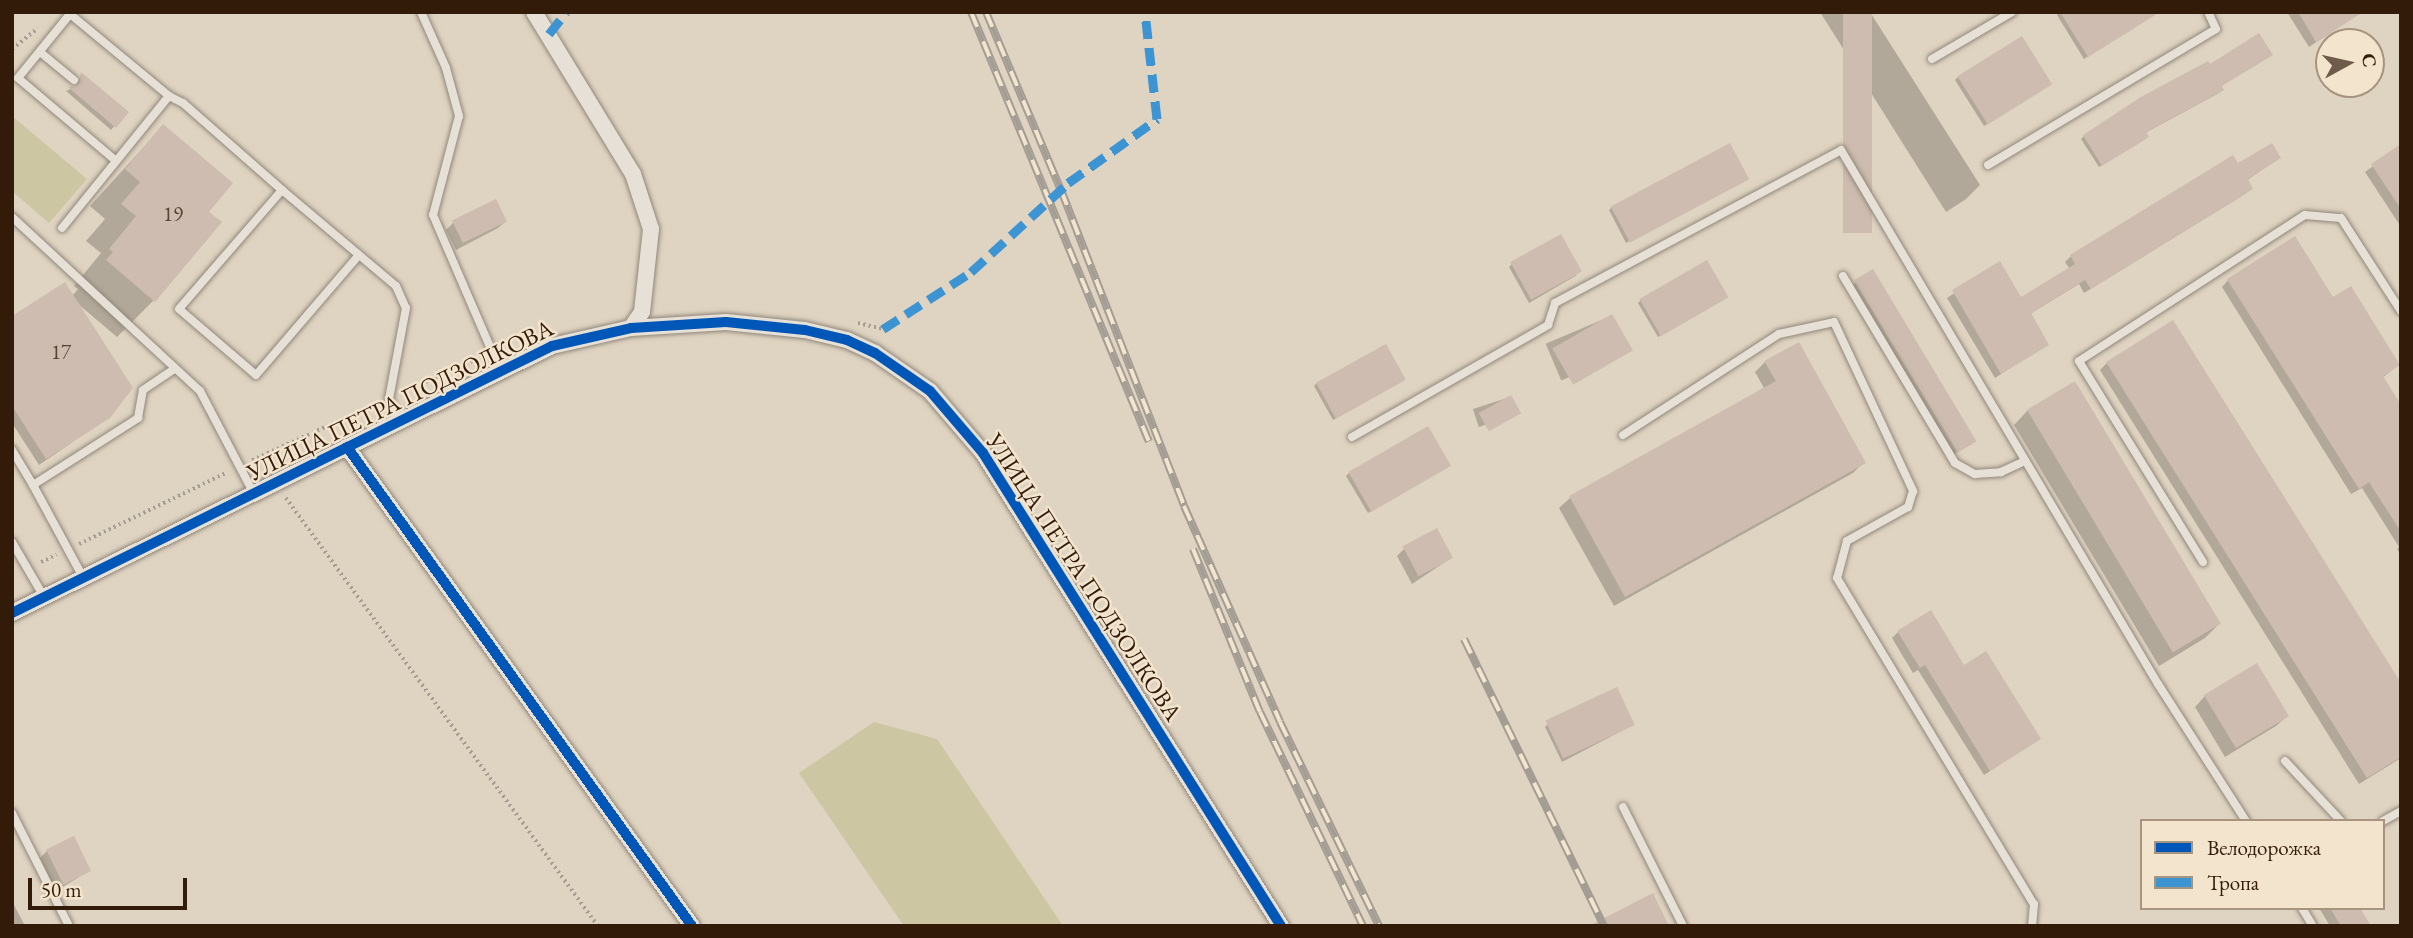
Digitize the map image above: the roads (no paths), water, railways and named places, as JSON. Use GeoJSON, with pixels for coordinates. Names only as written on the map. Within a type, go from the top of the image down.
{"type":"FeatureCollection","features":[{"type":"Feature","properties":{"kind":"street"},"geometry":{"type":"LineString","coordinates":[[534,12],[633,174],[651,229],[642,312],[631,328]]}},
{"type":"Feature","properties":{"kind":"street","name":"УЛИЦА ПЕТРА ПОДЗОЛКОВА"},"geometry":{"type":"LineString","coordinates":[[12,612],[84,579],[552,346],[631,328],[726,322],[805,330],[847,340],[875,353],[930,391],[983,453],[1281,926]]}},
{"type":"Feature","properties":{"kind":"street"},"geometry":{"type":"LineString","coordinates":[[347,447],[692,926]]}},
{"type":"Feature","properties":{"kind":"lane"},"geometry":{"type":"LineString","coordinates":[[421,12],[446,68],[459,116],[433,215],[500,370]]}},
{"type":"Feature","properties":{"kind":"lane"},"geometry":{"type":"LineString","coordinates":[[1932,59],[2012,12]]}},
{"type":"Feature","properties":{"kind":"lane"},"geometry":{"type":"LineString","coordinates":[[1988,165],[2216,29],[2208,12]]}},
{"type":"Feature","properties":{"kind":"lane"},"geometry":{"type":"LineString","coordinates":[[116,160],[18,78],[70,14],[169,96],[183,103],[396,286],[406,308],[389,398],[398,421]]}},
{"type":"Feature","properties":{"kind":"lane"},"geometry":{"type":"LineString","coordinates":[[40,52],[74,80]]}},
{"type":"Feature","properties":{"kind":"lane"},"geometry":{"type":"LineString","coordinates":[[62,228],[169,96]]}},
{"type":"Feature","properties":{"kind":"lane"},"geometry":{"type":"LineString","coordinates":[[1352,437],[1548,325],[1555,303],[1841,150],[2158,684],[2245,819]]}},
{"type":"Feature","properties":{"kind":"lane"},"geometry":{"type":"LineString","coordinates":[[282,190],[179,309],[256,375],[359,255]]}},
{"type":"Feature","properties":{"kind":"lane"},"geometry":{"type":"LineString","coordinates":[[2203,562],[2079,361],[2305,215],[2341,218],[2401,311]]}},
{"type":"Feature","properties":{"kind":"lane"},"geometry":{"type":"LineString","coordinates":[[12,217],[173,369],[200,391],[254,494]]}},
{"type":"Feature","properties":{"kind":"lane"},"geometry":{"type":"LineString","coordinates":[[1843,276],[1955,463],[1975,474],[2001,472],[2025,461]]}},
{"type":"Feature","properties":{"kind":"lane"},"geometry":{"type":"LineString","coordinates":[[1623,435],[1779,334],[1834,322],[1913,491],[1908,507],[1847,541],[1837,578],[2034,904],[2032,926]]}},
{"type":"Feature","properties":{"kind":"lane"},"geometry":{"type":"LineString","coordinates":[[33,485],[138,418],[143,390],[173,369]]}},
{"type":"Feature","properties":{"kind":"lane"},"geometry":{"type":"LineString","coordinates":[[12,450],[84,579]]}},
{"type":"Feature","properties":{"kind":"lane"},"geometry":{"type":"LineString","coordinates":[[12,542],[44,597]]}},
{"type":"Feature","properties":{"kind":"lane"},"geometry":{"type":"LineString","coordinates":[[2285,761],[2339,819]]}},
{"type":"Feature","properties":{"kind":"lane"},"geometry":{"type":"LineString","coordinates":[[1623,807],[1683,926]]}},
{"type":"Feature","properties":{"kind":"lane"},"geometry":{"type":"LineString","coordinates":[[2385,820],[2401,811]]}},
{"type":"Feature","properties":{"kind":"lane"},"geometry":{"type":"LineString","coordinates":[[12,813],[69,926]]}},
{"type":"Feature","properties":{"kind":"lane"},"geometry":{"type":"LineString","coordinates":[[2303,910],[2313,926]]}},
{"type":"Feature","properties":{"kind":"railway"},"geometry":{"type":"LineString","coordinates":[[971,12],[1149,442]]}},
{"type":"Feature","properties":{"kind":"railway"},"geometry":{"type":"LineString","coordinates":[[986,12],[1061,190],[1184,506],[1280,722],[1379,926]]}},
{"type":"Feature","properties":{"kind":"railway"},"geometry":{"type":"LineString","coordinates":[[1193,549],[1260,712],[1363,926]]}},
{"type":"Feature","properties":{"kind":"railway"},"geometry":{"type":"LineString","coordinates":[[1464,639],[1604,926]]}}]}
